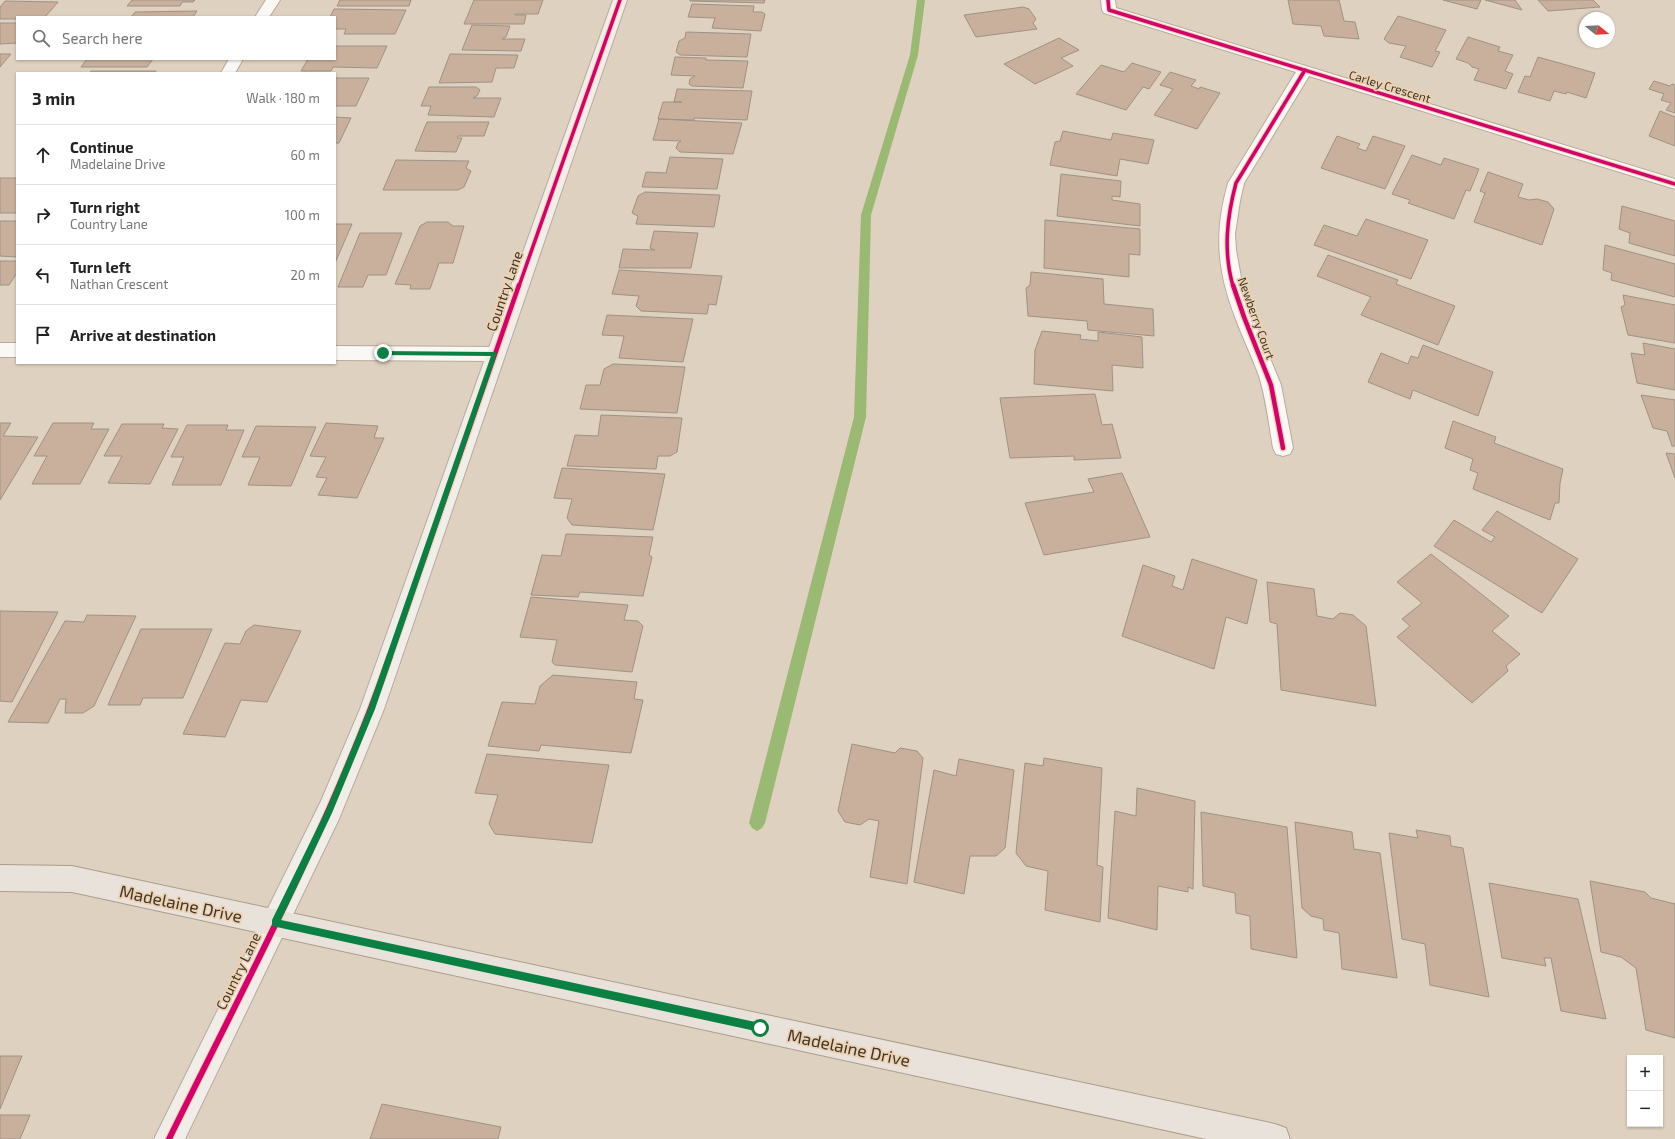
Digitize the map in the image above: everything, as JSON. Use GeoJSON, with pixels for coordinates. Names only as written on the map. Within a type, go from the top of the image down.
{"type":"FeatureCollection","features":[{"type":"Feature","properties":{"kind":"main road","name":"Madelaine Drive"},"geometry":{"type":"LineString","coordinates":[[0,878],[72,879],[1275,1139]]}},
{"type":"Feature","properties":{"kind":"street"},"geometry":{"type":"LineString","coordinates":[[263,16],[273,0]]}},
{"type":"Feature","properties":{"kind":"street","name":"Country Lane"},"geometry":{"type":"LineString","coordinates":[[169,1139],[330,810],[372,709],[620,0]]}},
{"type":"Feature","properties":{"kind":"street","name":"Carley Crescent"},"geometry":{"type":"LineString","coordinates":[[1108,0],[1109,10],[1675,184]]}},
{"type":"Feature","properties":{"kind":"street"},"geometry":{"type":"LineString","coordinates":[[229,72],[235,60]]}},
{"type":"Feature","properties":{"kind":"street","name":"Newberry Court"},"geometry":{"type":"LineString","coordinates":[[1283,448],[1271,386],[1261,357],[1243,316],[1231,274],[1226,249],[1226,225],[1230,203],[1236,183],[1304,70]]}},
{"type":"Feature","properties":{"kind":"street"},"geometry":{"type":"LineString","coordinates":[[0,350],[16,350]]}},
{"type":"Feature","properties":{"kind":"street"},"geometry":{"type":"LineString","coordinates":[[336,353],[495,354]]}},
{"type":"Feature","properties":{"kind":"building"},"geometry":{"type":"Polygon","coordinates":[[[132,0],[195,0],[193,2],[182,2],[180,6],[127,6],[132,0]]]}},
{"type":"Feature","properties":{"kind":"building"},"geometry":{"type":"Polygon","coordinates":[[[340,0],[411,0],[409,6],[337,6],[340,0]]]}},
{"type":"Feature","properties":{"kind":"building"},"geometry":{"type":"Polygon","coordinates":[[[474,0],[543,0],[538,14],[515,14],[526,15],[524,24],[464,24],[474,0]]]}},
{"type":"Feature","properties":{"kind":"building"},"geometry":{"type":"Polygon","coordinates":[[[690,0],[765,0],[764,3],[690,0]]]}},
{"type":"Feature","properties":{"kind":"building"},"geometry":{"type":"Polygon","coordinates":[[[1288,0],[1339,0],[1344,21],[1355,22],[1359,39],[1324,36],[1321,26],[1293,24],[1288,0]]]}},
{"type":"Feature","properties":{"kind":"building"},"geometry":{"type":"Polygon","coordinates":[[[1443,0],[1481,0],[1477,9],[1443,0]]]}},
{"type":"Feature","properties":{"kind":"building"},"geometry":{"type":"Polygon","coordinates":[[[1485,0],[1515,0],[1522,10],[1485,0]]]}},
{"type":"Feature","properties":{"kind":"building"},"geometry":{"type":"Polygon","coordinates":[[[1538,0],[1593,0],[1600,7],[1548,11],[1538,0]]]}},
{"type":"Feature","properties":{"kind":"building"},"geometry":{"type":"Polygon","coordinates":[[[5,1],[58,2],[46,16],[16,16],[16,19],[0,19],[0,7],[5,1]]]}},
{"type":"Feature","properties":{"kind":"building"},"geometry":{"type":"Polygon","coordinates":[[[692,4],[754,6],[753,12],[762,12],[765,14],[761,31],[712,28],[715,18],[688,17],[692,4]]]}},
{"type":"Feature","properties":{"kind":"building"},"geometry":{"type":"Polygon","coordinates":[[[1023,7],[1029,9],[1036,19],[1033,23],[1037,29],[976,37],[964,15],[1023,7]]]}},
{"type":"Feature","properties":{"kind":"building"},"geometry":{"type":"Polygon","coordinates":[[[334,9],[406,10],[395,34],[344,34],[346,29],[336,29],[336,16],[330,16],[334,9]]]}},
{"type":"Feature","properties":{"kind":"building"},"geometry":{"type":"Polygon","coordinates":[[[197,11],[194,16],[132,16],[135,12],[197,11]]]}},
{"type":"Feature","properties":{"kind":"building"},"geometry":{"type":"Polygon","coordinates":[[[1398,16],[1446,30],[1435,51],[1440,52],[1432,67],[1400,57],[1406,46],[1389,43],[1384,39],[1398,16]]]}},
{"type":"Feature","properties":{"kind":"building"},"geometry":{"type":"Polygon","coordinates":[[[0,23],[16,23],[16,43],[0,44],[0,23]]]}},
{"type":"Feature","properties":{"kind":"building"},"geometry":{"type":"Polygon","coordinates":[[[472,25],[510,26],[506,37],[502,39],[525,39],[521,51],[462,50],[472,25]]]}},
{"type":"Feature","properties":{"kind":"building"},"geometry":{"type":"Polygon","coordinates":[[[686,32],[751,34],[747,57],[680,55],[676,52],[679,41],[685,38],[686,32]]]}},
{"type":"Feature","properties":{"kind":"building"},"geometry":{"type":"Polygon","coordinates":[[[1468,37],[1500,47],[1498,51],[1513,55],[1505,71],[1513,74],[1506,89],[1474,80],[1479,69],[1456,59],[1468,37]]]}},
{"type":"Feature","properties":{"kind":"building"},"geometry":{"type":"Polygon","coordinates":[[[1059,38],[1079,50],[1061,58],[1073,66],[1035,84],[1004,64],[1059,38]]]}},
{"type":"Feature","properties":{"kind":"building"},"geometry":{"type":"Polygon","coordinates":[[[336,46],[387,46],[377,68],[333,67],[331,71],[301,71],[307,60],[336,60],[336,46]]]}},
{"type":"Feature","properties":{"kind":"building"},"geometry":{"type":"Polygon","coordinates":[[[0,54],[11,54],[0,67],[0,54]]]}},
{"type":"Feature","properties":{"kind":"building"},"geometry":{"type":"Polygon","coordinates":[[[450,54],[518,55],[514,68],[496,68],[492,82],[439,83],[450,54]]]}},
{"type":"Feature","properties":{"kind":"building"},"geometry":{"type":"Polygon","coordinates":[[[675,57],[706,58],[706,60],[748,61],[743,88],[692,86],[689,84],[690,79],[695,76],[671,75],[675,57]]]}},
{"type":"Feature","properties":{"kind":"building"},"geometry":{"type":"Polygon","coordinates":[[[1538,57],[1595,73],[1586,98],[1567,92],[1566,94],[1554,91],[1550,101],[1518,92],[1525,76],[1530,77],[1538,57]]]}},
{"type":"Feature","properties":{"kind":"building"},"geometry":{"type":"Polygon","coordinates":[[[86,60],[152,60],[147,67],[81,67],[86,60]]]}},
{"type":"Feature","properties":{"kind":"building"},"geometry":{"type":"Polygon","coordinates":[[[1132,63],[1161,72],[1149,89],[1143,87],[1126,110],[1076,94],[1101,65],[1124,72],[1132,63]]]}},
{"type":"Feature","properties":{"kind":"building"},"geometry":{"type":"Polygon","coordinates":[[[91,71],[156,71],[156,72],[91,71]]]}},
{"type":"Feature","properties":{"kind":"building"},"geometry":{"type":"Polygon","coordinates":[[[1170,72],[1196,80],[1191,86],[1220,93],[1197,129],[1154,115],[1173,89],[1160,85],[1170,72]]]}},
{"type":"Feature","properties":{"kind":"building"},"geometry":{"type":"Polygon","coordinates":[[[336,78],[369,78],[356,106],[336,106],[336,78]]]}},
{"type":"Feature","properties":{"kind":"building"},"geometry":{"type":"Polygon","coordinates":[[[1654,81],[1670,86],[1672,84],[1675,85],[1675,113],[1666,110],[1671,103],[1661,100],[1664,94],[1649,89],[1654,81]]]}},
{"type":"Feature","properties":{"kind":"building"},"geometry":{"type":"Polygon","coordinates":[[[429,87],[476,87],[480,90],[477,96],[473,98],[501,98],[494,117],[428,115],[431,106],[421,106],[429,87]]]}},
{"type":"Feature","properties":{"kind":"building"},"geometry":{"type":"Polygon","coordinates":[[[677,89],[752,91],[747,120],[694,118],[694,120],[658,119],[663,102],[674,102],[677,89]]]}},
{"type":"Feature","properties":{"kind":"building"},"geometry":{"type":"Polygon","coordinates":[[[1660,111],[1675,117],[1675,146],[1649,136],[1660,111]]]}},
{"type":"Feature","properties":{"kind":"building"},"geometry":{"type":"Polygon","coordinates":[[[336,117],[351,118],[339,143],[336,143],[336,117]]]}},
{"type":"Feature","properties":{"kind":"building"},"geometry":{"type":"Polygon","coordinates":[[[659,119],[742,123],[733,154],[680,152],[676,148],[678,143],[681,141],[653,140],[659,119]]]}},
{"type":"Feature","properties":{"kind":"building"},"geometry":{"type":"Polygon","coordinates":[[[427,122],[489,122],[484,136],[458,136],[457,138],[462,138],[456,152],[415,151],[427,122]]]}},
{"type":"Feature","properties":{"kind":"building"},"geometry":{"type":"Polygon","coordinates":[[[1063,131],[1111,140],[1113,133],[1154,140],[1148,164],[1120,159],[1117,176],[1050,165],[1055,142],[1060,141],[1063,131]]]}},
{"type":"Feature","properties":{"kind":"building"},"geometry":{"type":"Polygon","coordinates":[[[1337,136],[1360,144],[1357,148],[1366,151],[1373,136],[1405,146],[1385,189],[1321,168],[1337,136]]]}},
{"type":"Feature","properties":{"kind":"building"},"geometry":{"type":"Polygon","coordinates":[[[1412,155],[1441,165],[1444,158],[1479,169],[1470,191],[1466,190],[1454,219],[1408,203],[1410,200],[1392,194],[1412,155]]]}},
{"type":"Feature","properties":{"kind":"building"},"geometry":{"type":"Polygon","coordinates":[[[670,157],[723,159],[717,189],[642,187],[646,172],[666,173],[670,157]]]}},
{"type":"Feature","properties":{"kind":"building"},"geometry":{"type":"Polygon","coordinates":[[[396,160],[469,161],[466,168],[471,171],[464,187],[458,190],[383,190],[396,160]]]}},
{"type":"Feature","properties":{"kind":"building"},"geometry":{"type":"Polygon","coordinates":[[[1488,172],[1523,184],[1518,197],[1548,202],[1554,209],[1542,245],[1474,222],[1485,193],[1480,191],[1488,172]]]}},
{"type":"Feature","properties":{"kind":"building"},"geometry":{"type":"Polygon","coordinates":[[[1061,174],[1121,181],[1120,197],[1112,196],[1112,200],[1140,204],[1140,226],[1057,216],[1061,174]]]}},
{"type":"Feature","properties":{"kind":"building"},"geometry":{"type":"Polygon","coordinates":[[[0,178],[16,178],[16,213],[0,213],[0,178]]]}},
{"type":"Feature","properties":{"kind":"building"},"geometry":{"type":"Polygon","coordinates":[[[645,192],[720,195],[714,227],[636,224],[638,216],[632,213],[638,196],[645,192]]]}},
{"type":"Feature","properties":{"kind":"building"},"geometry":{"type":"Polygon","coordinates":[[[1622,206],[1675,221],[1675,256],[1629,243],[1630,233],[1619,229],[1622,206]]]}},
{"type":"Feature","properties":{"kind":"building"},"geometry":{"type":"Polygon","coordinates":[[[1366,219],[1428,240],[1411,279],[1314,245],[1324,225],[1357,236],[1366,219]]]}},
{"type":"Feature","properties":{"kind":"building"},"geometry":{"type":"Polygon","coordinates":[[[1045,220],[1140,229],[1140,255],[1129,254],[1129,277],[1044,268],[1045,220]]]}},
{"type":"Feature","properties":{"kind":"building"},"geometry":{"type":"Polygon","coordinates":[[[0,221],[16,221],[16,257],[0,256],[0,221]]]}},
{"type":"Feature","properties":{"kind":"building"},"geometry":{"type":"Polygon","coordinates":[[[427,222],[448,222],[453,226],[464,226],[453,263],[439,263],[430,289],[410,289],[411,285],[395,284],[420,226],[427,222]]]}},
{"type":"Feature","properties":{"kind":"building"},"geometry":{"type":"Polygon","coordinates":[[[336,224],[352,224],[336,261],[336,224]]]}},
{"type":"Feature","properties":{"kind":"building"},"geometry":{"type":"Polygon","coordinates":[[[654,231],[698,233],[691,268],[619,268],[623,249],[655,250],[650,248],[654,231]]]}},
{"type":"Feature","properties":{"kind":"building"},"geometry":{"type":"Polygon","coordinates":[[[360,233],[402,233],[386,275],[368,275],[363,287],[338,287],[360,233]]]}},
{"type":"Feature","properties":{"kind":"building"},"geometry":{"type":"Polygon","coordinates":[[[1605,245],[1675,264],[1675,297],[1611,280],[1612,273],[1603,270],[1605,245]]]}},
{"type":"Feature","properties":{"kind":"building"},"geometry":{"type":"Polygon","coordinates":[[[1328,255],[1398,280],[1396,284],[1455,306],[1438,345],[1361,315],[1371,297],[1317,276],[1328,255]]]}},
{"type":"Feature","properties":{"kind":"building"},"geometry":{"type":"Polygon","coordinates":[[[0,261],[16,261],[16,274],[9,285],[0,285],[0,261]]]}},
{"type":"Feature","properties":{"kind":"building"},"geometry":{"type":"Polygon","coordinates":[[[619,270],[722,276],[716,305],[709,304],[707,314],[641,311],[636,306],[639,296],[612,294],[619,270]]]}},
{"type":"Feature","properties":{"kind":"building"},"geometry":{"type":"Polygon","coordinates":[[[1031,272],[1103,279],[1104,304],[1153,309],[1154,336],[1088,330],[1087,321],[1028,316],[1026,288],[1030,285],[1031,272]]]}},
{"type":"Feature","properties":{"kind":"building"},"geometry":{"type":"Polygon","coordinates":[[[1623,295],[1675,305],[1675,343],[1628,335],[1621,307],[1625,305],[1623,295]]]}},
{"type":"Feature","properties":{"kind":"building"},"geometry":{"type":"Polygon","coordinates":[[[607,315],[693,319],[683,362],[619,358],[624,336],[602,335],[607,315]]]}},
{"type":"Feature","properties":{"kind":"building"},"geometry":{"type":"Polygon","coordinates":[[[1042,331],[1081,335],[1080,339],[1098,341],[1098,332],[1142,337],[1143,368],[1112,365],[1113,391],[1034,384],[1035,350],[1042,331]]]}},
{"type":"Feature","properties":{"kind":"building"},"geometry":{"type":"Polygon","coordinates":[[[1643,343],[1675,349],[1675,390],[1637,383],[1631,353],[1645,355],[1643,343]]]}},
{"type":"Feature","properties":{"kind":"building"},"geometry":{"type":"Polygon","coordinates":[[[1423,345],[1493,372],[1478,416],[1413,390],[1410,399],[1368,382],[1381,353],[1408,364],[1411,356],[1418,358],[1423,345]]]}},
{"type":"Feature","properties":{"kind":"building"},"geometry":{"type":"Polygon","coordinates":[[[613,364],[685,367],[677,413],[580,409],[586,385],[600,385],[604,369],[613,364]]]}},
{"type":"Feature","properties":{"kind":"building"},"geometry":{"type":"Polygon","coordinates":[[[1095,394],[1102,425],[1112,424],[1121,458],[1074,460],[1074,456],[1010,458],[1000,398],[1095,394]]]}},
{"type":"Feature","properties":{"kind":"building"},"geometry":{"type":"Polygon","coordinates":[[[1641,395],[1675,400],[1675,446],[1672,446],[1667,431],[1653,428],[1641,395]]]}},
{"type":"Feature","properties":{"kind":"building"},"geometry":{"type":"Polygon","coordinates":[[[601,415],[682,418],[677,452],[670,456],[658,456],[656,469],[567,466],[575,435],[598,436],[601,415]]]}},
{"type":"Feature","properties":{"kind":"building"},"geometry":{"type":"Polygon","coordinates":[[[1453,421],[1496,437],[1494,443],[1563,469],[1560,483],[1559,503],[1555,503],[1550,520],[1473,489],[1478,473],[1470,470],[1473,459],[1445,448],[1453,421]]]}},
{"type":"Feature","properties":{"kind":"building"},"geometry":{"type":"Polygon","coordinates":[[[0,423],[11,423],[3,436],[38,437],[0,500],[0,423]]]}},
{"type":"Feature","properties":{"kind":"building"},"geometry":{"type":"Polygon","coordinates":[[[53,423],[94,423],[91,429],[109,429],[80,484],[32,484],[47,456],[34,456],[53,423]]]}},
{"type":"Feature","properties":{"kind":"building"},"geometry":{"type":"Polygon","coordinates":[[[326,423],[378,426],[374,438],[384,438],[357,498],[318,495],[327,478],[316,477],[326,457],[310,456],[326,423]]]}},
{"type":"Feature","properties":{"kind":"building"},"geometry":{"type":"Polygon","coordinates":[[[122,424],[164,424],[162,428],[178,429],[150,484],[108,483],[122,456],[104,456],[122,424]]]}},
{"type":"Feature","properties":{"kind":"building"},"geometry":{"type":"Polygon","coordinates":[[[187,425],[228,425],[226,430],[244,430],[221,485],[172,485],[184,457],[171,457],[187,425]]]}},
{"type":"Feature","properties":{"kind":"building"},"geometry":{"type":"Polygon","coordinates":[[[256,426],[316,427],[291,486],[248,485],[260,457],[242,457],[256,426]]]}},
{"type":"Feature","properties":{"kind":"building"},"geometry":{"type":"Polygon","coordinates":[[[1666,453],[1675,454],[1675,478],[1666,453]]]}},
{"type":"Feature","properties":{"kind":"building"},"geometry":{"type":"Polygon","coordinates":[[[562,468],[665,474],[653,530],[572,525],[567,518],[572,499],[554,498],[562,468]]]}},
{"type":"Feature","properties":{"kind":"building"},"geometry":{"type":"Polygon","coordinates":[[[1122,473],[1150,537],[1044,555],[1025,503],[1094,492],[1088,479],[1122,473]]]}},
{"type":"Feature","properties":{"kind":"building"},"geometry":{"type":"Polygon","coordinates":[[[1497,511],[1578,559],[1542,613],[1434,546],[1454,520],[1491,542],[1495,537],[1482,530],[1497,511]]]}},
{"type":"Feature","properties":{"kind":"building"},"geometry":{"type":"Polygon","coordinates":[[[566,534],[653,537],[649,555],[652,557],[643,596],[580,592],[578,597],[531,595],[542,555],[561,556],[566,534]]]}},
{"type":"Feature","properties":{"kind":"building"},"geometry":{"type":"Polygon","coordinates":[[[1431,554],[1509,616],[1492,631],[1520,654],[1506,666],[1508,671],[1472,703],[1397,637],[1410,626],[1402,619],[1422,603],[1397,582],[1431,554]]]}},
{"type":"Feature","properties":{"kind":"building"},"geometry":{"type":"Polygon","coordinates":[[[1192,559],[1257,580],[1247,624],[1226,617],[1214,669],[1122,636],[1143,565],[1175,576],[1172,586],[1183,590],[1192,559]]]}},
{"type":"Feature","properties":{"kind":"building"},"geometry":{"type":"Polygon","coordinates":[[[1267,582],[1314,589],[1317,616],[1333,619],[1340,613],[1353,615],[1366,626],[1376,706],[1281,690],[1277,624],[1270,622],[1267,582]]]}},
{"type":"Feature","properties":{"kind":"building"},"geometry":{"type":"Polygon","coordinates":[[[531,597],[628,605],[624,620],[638,621],[643,626],[632,672],[555,665],[552,662],[557,640],[520,637],[531,597]]]}},
{"type":"Feature","properties":{"kind":"building"},"geometry":{"type":"Polygon","coordinates":[[[0,611],[58,612],[12,702],[0,701],[0,611]]]}},
{"type":"Feature","properties":{"kind":"building"},"geometry":{"type":"Polygon","coordinates":[[[87,615],[136,616],[94,706],[83,713],[65,713],[66,699],[60,699],[48,723],[8,722],[65,621],[84,622],[87,615]]]}},
{"type":"Feature","properties":{"kind":"building"},"geometry":{"type":"Polygon","coordinates":[[[254,625],[301,631],[267,702],[241,700],[225,737],[183,734],[225,643],[240,644],[246,631],[254,625]]]}},
{"type":"Feature","properties":{"kind":"building"},"geometry":{"type":"Polygon","coordinates":[[[141,629],[212,629],[183,698],[143,698],[140,705],[108,705],[141,629]]]}},
{"type":"Feature","properties":{"kind":"building"},"geometry":{"type":"Polygon","coordinates":[[[553,675],[637,682],[634,699],[643,700],[631,753],[541,745],[539,751],[488,746],[502,702],[535,704],[540,686],[553,675]]]}},
{"type":"Feature","properties":{"kind":"building"},"geometry":{"type":"Polygon","coordinates":[[[852,744],[895,753],[900,748],[917,751],[923,758],[907,884],[870,877],[879,821],[869,819],[860,825],[845,822],[838,811],[852,744]]]}},
{"type":"Feature","properties":{"kind":"building"},"geometry":{"type":"Polygon","coordinates":[[[487,754],[609,765],[592,843],[495,834],[489,824],[498,795],[475,793],[487,754]]]}},
{"type":"Feature","properties":{"kind":"building"},"geometry":{"type":"Polygon","coordinates":[[[1044,758],[1102,768],[1097,865],[1103,867],[1100,922],[1045,910],[1048,871],[1026,866],[1016,853],[1025,763],[1043,766],[1044,758]]]}},
{"type":"Feature","properties":{"kind":"building"},"geometry":{"type":"Polygon","coordinates":[[[959,759],[1014,770],[1005,848],[996,856],[970,856],[964,894],[914,882],[934,770],[956,776],[959,759]]]}},
{"type":"Feature","properties":{"kind":"building"},"geometry":{"type":"Polygon","coordinates":[[[1137,788],[1195,801],[1193,889],[1188,887],[1188,892],[1158,886],[1157,930],[1108,918],[1115,811],[1136,816],[1137,788]]]}},
{"type":"Feature","properties":{"kind":"building"},"geometry":{"type":"Polygon","coordinates":[[[1201,812],[1287,827],[1297,958],[1251,949],[1250,916],[1236,913],[1235,893],[1203,886],[1201,812]]]}},
{"type":"Feature","properties":{"kind":"building"},"geometry":{"type":"Polygon","coordinates":[[[1295,822],[1352,832],[1354,849],[1380,853],[1397,978],[1342,969],[1339,933],[1324,930],[1323,919],[1311,916],[1302,908],[1295,822]]]}},
{"type":"Feature","properties":{"kind":"building"},"geometry":{"type":"Polygon","coordinates":[[[1416,830],[1450,836],[1451,846],[1463,848],[1489,997],[1430,985],[1425,944],[1402,939],[1389,833],[1418,838],[1416,830]]]}},
{"type":"Feature","properties":{"kind":"building"},"geometry":{"type":"Polygon","coordinates":[[[1590,881],[1645,892],[1651,898],[1675,904],[1675,1038],[1646,1030],[1636,968],[1621,957],[1601,952],[1590,881]]]}},
{"type":"Feature","properties":{"kind":"building"},"geometry":{"type":"Polygon","coordinates":[[[1489,883],[1578,899],[1606,1019],[1561,1011],[1551,958],[1544,958],[1546,966],[1502,958],[1489,883]]]}},
{"type":"Feature","properties":{"kind":"building"},"geometry":{"type":"Polygon","coordinates":[[[0,1056],[22,1056],[0,1109],[0,1056]]]}},
{"type":"Feature","properties":{"kind":"building"},"geometry":{"type":"Polygon","coordinates":[[[382,1104],[501,1127],[498,1139],[370,1139],[382,1104]]]}},
{"type":"Feature","properties":{"kind":"building"},"geometry":{"type":"Polygon","coordinates":[[[0,1115],[30,1115],[20,1139],[0,1139],[0,1115]]]}},
{"type":"Feature","properties":{"kind":"waterway"},"geometry":{"type":"LineString","coordinates":[[757,823],[860,417],[866,215],[914,55],[921,0]]}},
{"type":"Feature","properties":{"kind":"cycle path"},"geometry":{"type":"LineString","coordinates":[[169,1139],[330,810],[372,709],[620,0]]}},
{"type":"Feature","properties":{"kind":"cycle path"},"geometry":{"type":"LineString","coordinates":[[1108,0],[1109,10],[1675,184]]}},
{"type":"Feature","properties":{"kind":"cycle path"},"geometry":{"type":"LineString","coordinates":[[1283,448],[1271,385],[1262,359],[1244,317],[1233,283],[1229,267],[1227,234],[1228,218],[1236,183],[1305,70]]}},
{"type":"Feature","properties":{"kind":"route"},"geometry":{"type":"LineString","coordinates":[[383,353],[495,354],[372,709],[330,810],[275,923],[760,1028]]}}]}
